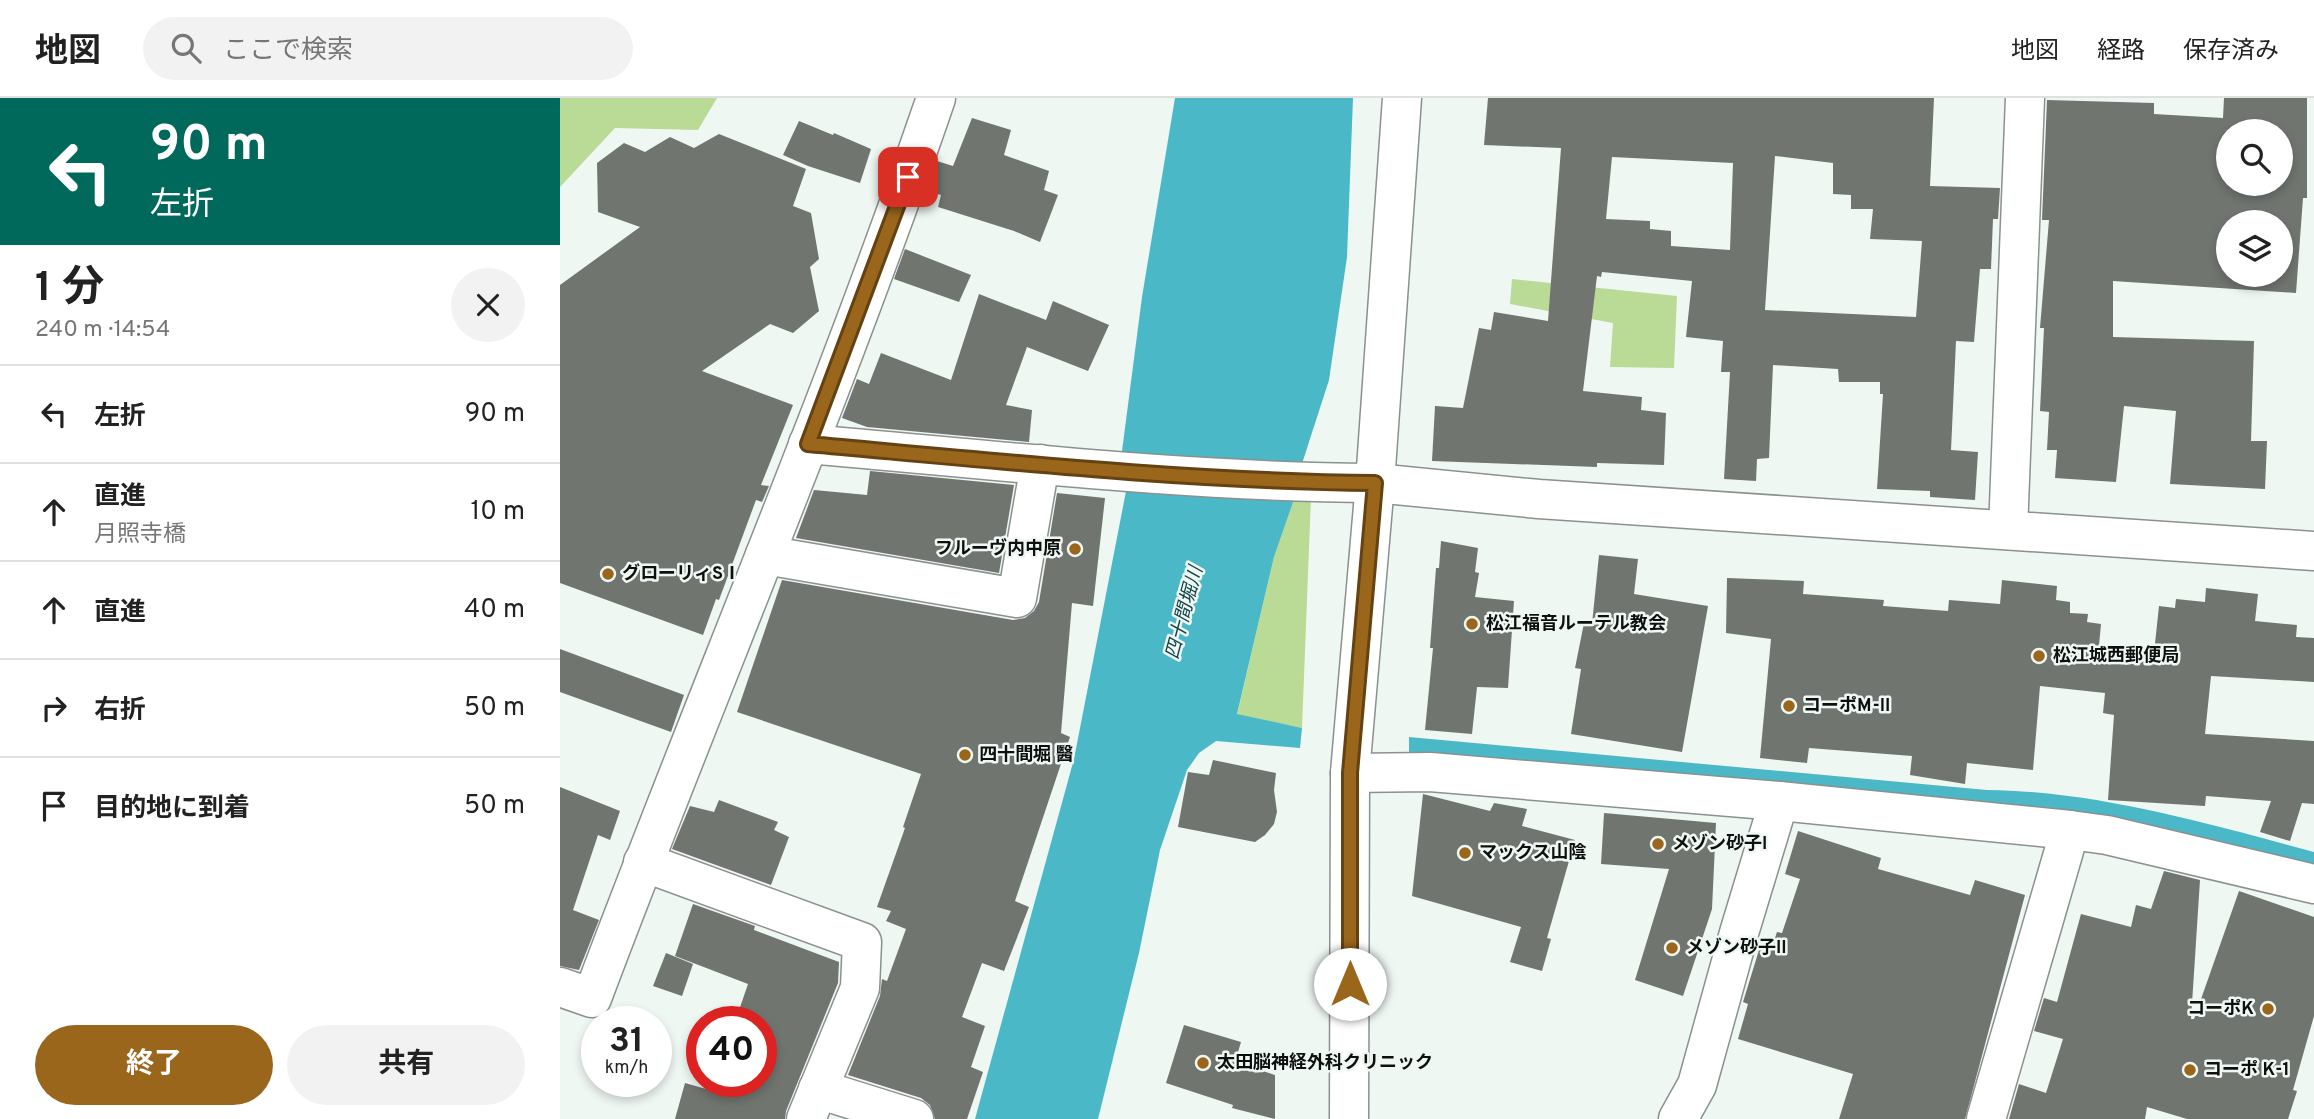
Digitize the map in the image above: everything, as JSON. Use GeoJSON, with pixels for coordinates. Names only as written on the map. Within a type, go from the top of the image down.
{"type":"FeatureCollection","features":[{"type":"Feature","properties":{"kind":"street"},"geometry":{"type":"LineString","coordinates":[[560,987],[592,998],[808,444],[936,98]]}},
{"type":"Feature","properties":{"kind":"street"},"geometry":{"type":"LineString","coordinates":[[1349,1119],[1350,773],[1375,483],[1402,98]]}},
{"type":"Feature","properties":{"kind":"street"},"geometry":{"type":"LineString","coordinates":[[2008,530],[2025,98]]}},
{"type":"Feature","properties":{"kind":"street"},"geometry":{"type":"LineString","coordinates":[[808,444],[1103,470],[1307,482],[1375,483],[1539,499],[2314,551]]}},
{"type":"Feature","properties":{"kind":"street"},"geometry":{"type":"LineString","coordinates":[[765,555],[1017,598],[1040,464]]}},
{"type":"Feature","properties":{"kind":"street"},"geometry":{"type":"LineString","coordinates":[[1350,773],[1430,772],[1779,801],[2070,830],[2107,835],[2314,884]]}},
{"type":"Feature","properties":{"kind":"street"},"geometry":{"type":"LineString","coordinates":[[1678,1119],[1697,1085],[1779,801]]}},
{"type":"Feature","properties":{"kind":"street"},"geometry":{"type":"LineString","coordinates":[[1986,1119],[2070,830]]}},
{"type":"Feature","properties":{"kind":"street"},"geometry":{"type":"LineString","coordinates":[[643,862],[862,942],[860,988],[812,1104],[914,1119]]}},
{"type":"Feature","properties":{"kind":"green space"},"geometry":{"type":"Polygon","coordinates":[[[560,98],[717,98],[698,130],[615,128],[560,187],[560,98]]]}},
{"type":"Feature","properties":{"kind":"green space"},"geometry":{"type":"Polygon","coordinates":[[[1512,279],[1677,296],[1674,368],[1610,367],[1613,323],[1510,304],[1512,279]]]}},
{"type":"Feature","properties":{"kind":"green space"},"geometry":{"type":"Polygon","coordinates":[[[1297,491],[1311,497],[1302,728],[1237,715],[1274,557],[1297,491]]]}},
{"type":"Feature","properties":{"kind":"water","name":"四十間堀川"},"geometry":{"type":"Polygon","coordinates":[[[1175,98],[1353,98],[1347,257],[1329,380],[1299,473],[1297,491],[1274,557],[1237,714],[1302,728],[1300,748],[1216,741],[1199,753],[1187,770],[1160,850],[1139,953],[1098,1119],[975,1119],[1074,759],[1128,481],[1122,451],[1142,297],[1175,98]]]}},
{"type":"Feature","properties":{"kind":"water"},"geometry":{"type":"Polygon","coordinates":[[[1409,737],[2069,796],[2152,811],[2314,852],[2314,874],[1409,759],[1409,737]]]}},
{"type":"Feature","properties":{"kind":"building"},"geometry":{"type":"Polygon","coordinates":[[[1488,98],[1934,98],[1930,186],[2000,188],[1998,219],[1993,219],[1991,269],[1980,269],[1974,342],[1956,341],[1951,450],[1978,452],[1975,500],[1930,497],[1930,491],[1877,489],[1883,394],[1880,394],[1880,382],[1839,382],[1838,369],[1773,365],[1769,458],[1757,459],[1756,481],[1724,479],[1730,372],[1721,372],[1723,341],[1686,337],[1692,281],[1602,272],[1601,277],[1597,276],[1583,391],[1642,397],[1641,410],[1666,413],[1664,465],[1597,463],[1597,467],[1432,461],[1435,406],[1463,408],[1479,328],[1491,330],[1494,312],[1548,321],[1561,148],[1484,145],[1488,98]],[[1775,156],[1765,310],[1916,317],[1922,241],[1870,239],[1873,209],[1851,209],[1851,195],[1833,194],[1833,163],[1775,156]],[[1612,157],[1606,219],[1650,221],[1650,229],[1671,231],[1671,246],[1730,250],[1733,163],[1612,157]]]}},
{"type":"Feature","properties":{"kind":"building"},"geometry":{"type":"Polygon","coordinates":[[[2224,98],[2307,98],[2307,198],[2303,198],[2296,293],[2113,281],[2113,337],[2254,341],[2251,441],[2267,441],[2265,489],[2170,484],[2176,411],[2124,406],[2116,482],[2055,478],[2057,450],[2047,450],[2049,412],[2040,411],[2044,328],[2040,328],[2049,220],[2042,220],[2047,100],[2154,103],[2154,114],[2223,118],[2224,98]]]}},
{"type":"Feature","properties":{"kind":"building"},"geometry":{"type":"Polygon","coordinates":[[[972,118],[1011,130],[1004,155],[1049,171],[1044,190],[1058,195],[1040,242],[938,207],[941,195],[926,191],[937,161],[953,166],[972,118]]]}},
{"type":"Feature","properties":{"kind":"building"},"geometry":{"type":"Polygon","coordinates":[[[799,121],[871,149],[860,183],[783,155],[799,121]]]}},
{"type":"Feature","properties":{"kind":"building"},"geometry":{"type":"Polygon","coordinates":[[[719,134],[806,169],[793,206],[811,213],[819,259],[810,267],[819,311],[793,333],[770,324],[702,371],[793,405],[761,485],[769,486],[762,502],[756,500],[719,600],[716,599],[703,635],[560,583],[560,285],[640,227],[598,212],[597,163],[624,143],[645,152],[670,137],[694,148],[719,134]]]}},
{"type":"Feature","properties":{"kind":"building"},"geometry":{"type":"Polygon","coordinates":[[[905,249],[971,275],[959,302],[894,279],[905,249]]]}},
{"type":"Feature","properties":{"kind":"building"},"geometry":{"type":"Polygon","coordinates":[[[979,294],[1046,320],[1053,301],[1109,325],[1088,371],[1027,347],[1006,405],[1032,410],[1029,442],[867,427],[842,418],[857,379],[869,384],[881,353],[951,380],[979,294]]]}},
{"type":"Feature","properties":{"kind":"building"},"geometry":{"type":"Polygon","coordinates":[[[870,471],[1014,485],[999,573],[796,538],[814,490],[867,495],[870,471]]]}},
{"type":"Feature","properties":{"kind":"building"},"geometry":{"type":"Polygon","coordinates":[[[1057,493],[1105,498],[1093,606],[1072,603],[1061,733],[1070,737],[1015,901],[1029,907],[1004,971],[982,963],[962,1017],[985,1026],[971,1067],[983,1072],[967,1119],[935,1119],[930,1105],[921,1098],[848,1075],[880,996],[882,979],[887,981],[906,929],[886,921],[891,911],[877,907],[921,774],[737,712],[782,580],[1013,620],[1025,618],[1034,611],[1039,602],[1057,493]]]}},
{"type":"Feature","properties":{"kind":"building"},"geometry":{"type":"Polygon","coordinates":[[[1441,541],[1478,548],[1475,572],[1479,573],[1475,597],[1514,601],[1508,688],[1477,687],[1472,734],[1425,730],[1433,648],[1430,648],[1436,568],[1439,568],[1441,541]]]}},
{"type":"Feature","properties":{"kind":"building"},"geometry":{"type":"Polygon","coordinates":[[[1599,555],[1638,559],[1634,594],[1708,606],[1682,752],[1571,734],[1581,669],[1575,668],[1584,623],[1592,624],[1599,555]]]}},
{"type":"Feature","properties":{"kind":"building"},"geometry":{"type":"Polygon","coordinates":[[[1727,578],[1804,581],[1803,594],[1884,600],[1883,606],[1948,611],[1949,600],[2000,604],[2002,580],[2057,586],[2056,600],[2070,602],[2070,613],[2088,614],[2087,622],[2101,624],[2098,656],[2153,662],[2159,606],[2175,608],[2176,599],[2205,602],[2206,588],[2258,594],[2255,621],[2297,625],[2296,637],[2314,638],[2314,682],[2211,676],[2205,734],[2314,741],[2314,804],[2302,803],[2290,841],[2260,832],[2271,801],[2206,796],[2205,806],[2108,800],[2114,715],[2103,713],[2105,693],[2040,686],[2033,770],[1967,763],[1965,784],[1910,775],[1912,756],[1809,748],[1807,763],[1760,758],[1771,639],[1726,633],[1727,578]]]}},
{"type":"Feature","properties":{"kind":"building"},"geometry":{"type":"Polygon","coordinates":[[[560,649],[684,695],[671,732],[560,692],[560,649]]]}},
{"type":"Feature","properties":{"kind":"building"},"geometry":{"type":"Polygon","coordinates":[[[1213,760],[1276,773],[1274,790],[1277,812],[1274,824],[1255,842],[1178,827],[1188,772],[1209,775],[1213,760]]]}},
{"type":"Feature","properties":{"kind":"building"},"geometry":{"type":"Polygon","coordinates":[[[560,787],[620,811],[610,840],[598,835],[573,910],[599,920],[579,970],[560,966],[560,787]]]}},
{"type":"Feature","properties":{"kind":"building","name":"マックス山陰"},"geometry":{"type":"Polygon","coordinates":[[[1423,794],[1490,811],[1494,803],[1527,809],[1522,826],[1575,840],[1547,938],[1551,939],[1542,971],[1510,962],[1521,927],[1412,896],[1423,794]]]}},
{"type":"Feature","properties":{"kind":"building"},"geometry":{"type":"Polygon","coordinates":[[[719,800],[778,822],[774,830],[789,837],[771,885],[672,849],[690,806],[714,812],[719,800]]]}},
{"type":"Feature","properties":{"kind":"building"},"geometry":{"type":"Polygon","coordinates":[[[1604,813],[1716,823],[1712,909],[1683,996],[1635,980],[1669,869],[1601,864],[1604,813]]]}},
{"type":"Feature","properties":{"kind":"building"},"geometry":{"type":"Polygon","coordinates":[[[1798,831],[1881,858],[1878,869],[1970,895],[1975,880],[2025,895],[1965,1119],[1839,1119],[1853,1074],[1738,1039],[1748,1004],[1743,1002],[1763,937],[1774,941],[1777,932],[1782,933],[1800,879],[1785,874],[1798,831]]]}},
{"type":"Feature","properties":{"kind":"building"},"geometry":{"type":"Polygon","coordinates":[[[2164,871],[2200,880],[2191,1019],[2194,1019],[2239,891],[2314,917],[2314,1016],[2293,1090],[2297,1091],[2288,1119],[2187,1119],[2147,1107],[2145,1119],[2009,1119],[2019,1084],[2046,1093],[2063,1039],[2034,1031],[2044,998],[2057,1002],[2081,914],[2131,927],[2136,905],[2151,909],[2164,871]]]}},
{"type":"Feature","properties":{"kind":"building"},"geometry":{"type":"Polygon","coordinates":[[[693,904],[755,926],[754,930],[839,962],[838,983],[785,1119],[675,1119],[685,1083],[686,1097],[777,1097],[777,1006],[740,1006],[748,984],[675,956],[693,904]]]}},
{"type":"Feature","properties":{"kind":"building"},"geometry":{"type":"Polygon","coordinates":[[[666,953],[693,964],[682,996],[653,986],[666,953]]]}},
{"type":"Feature","properties":{"kind":"building","name":"太田脳神経外科クリニック"},"geometry":{"type":"Polygon","coordinates":[[[1184,1025],[1241,1042],[1235,1062],[1275,1075],[1275,1119],[1232,1108],[1233,1105],[1166,1083],[1184,1025]]]}},
{"type":"Feature","properties":{"kind":"place","name":"フルーヴ内中原"},"geometry":{"type":"Point","coordinates":[1075,549]}},
{"type":"Feature","properties":{"kind":"place","name":"グローリィSⅠ"},"geometry":{"type":"Point","coordinates":[608,574]}},
{"type":"Feature","properties":{"kind":"place","name":"松江福音ルーテル教会"},"geometry":{"type":"Point","coordinates":[1472,624]}},
{"type":"Feature","properties":{"kind":"place","name":"松江城西郵便局"},"geometry":{"type":"Point","coordinates":[2039,656]}},
{"type":"Feature","properties":{"kind":"place","name":"コーポM-II"},"geometry":{"type":"Point","coordinates":[1789,706]}},
{"type":"Feature","properties":{"kind":"place","name":"四十間堀 醫"},"geometry":{"type":"Point","coordinates":[965,755]}},
{"type":"Feature","properties":{"kind":"place","name":"メゾン砂子I"},"geometry":{"type":"Point","coordinates":[1658,844]}},
{"type":"Feature","properties":{"kind":"place","name":"マックス山陰"},"geometry":{"type":"Point","coordinates":[1465,853]}},
{"type":"Feature","properties":{"kind":"place","name":"メゾン砂子II"},"geometry":{"type":"Point","coordinates":[1672,948]}},
{"type":"Feature","properties":{"kind":"place","name":"コーポK"},"geometry":{"type":"Point","coordinates":[2268,1009]}},
{"type":"Feature","properties":{"kind":"place","name":"太田脳神経外科クリニック"},"geometry":{"type":"Point","coordinates":[1203,1063]}},
{"type":"Feature","properties":{"kind":"place","name":"コーポ K-1"},"geometry":{"type":"Point","coordinates":[2190,1070]}},
{"type":"Feature","properties":{"kind":"route"},"geometry":{"type":"LineString","coordinates":[[908,177],[808,444],[1103,470],[1307,482],[1375,483],[1350,773],[1350,984]]}}]}
